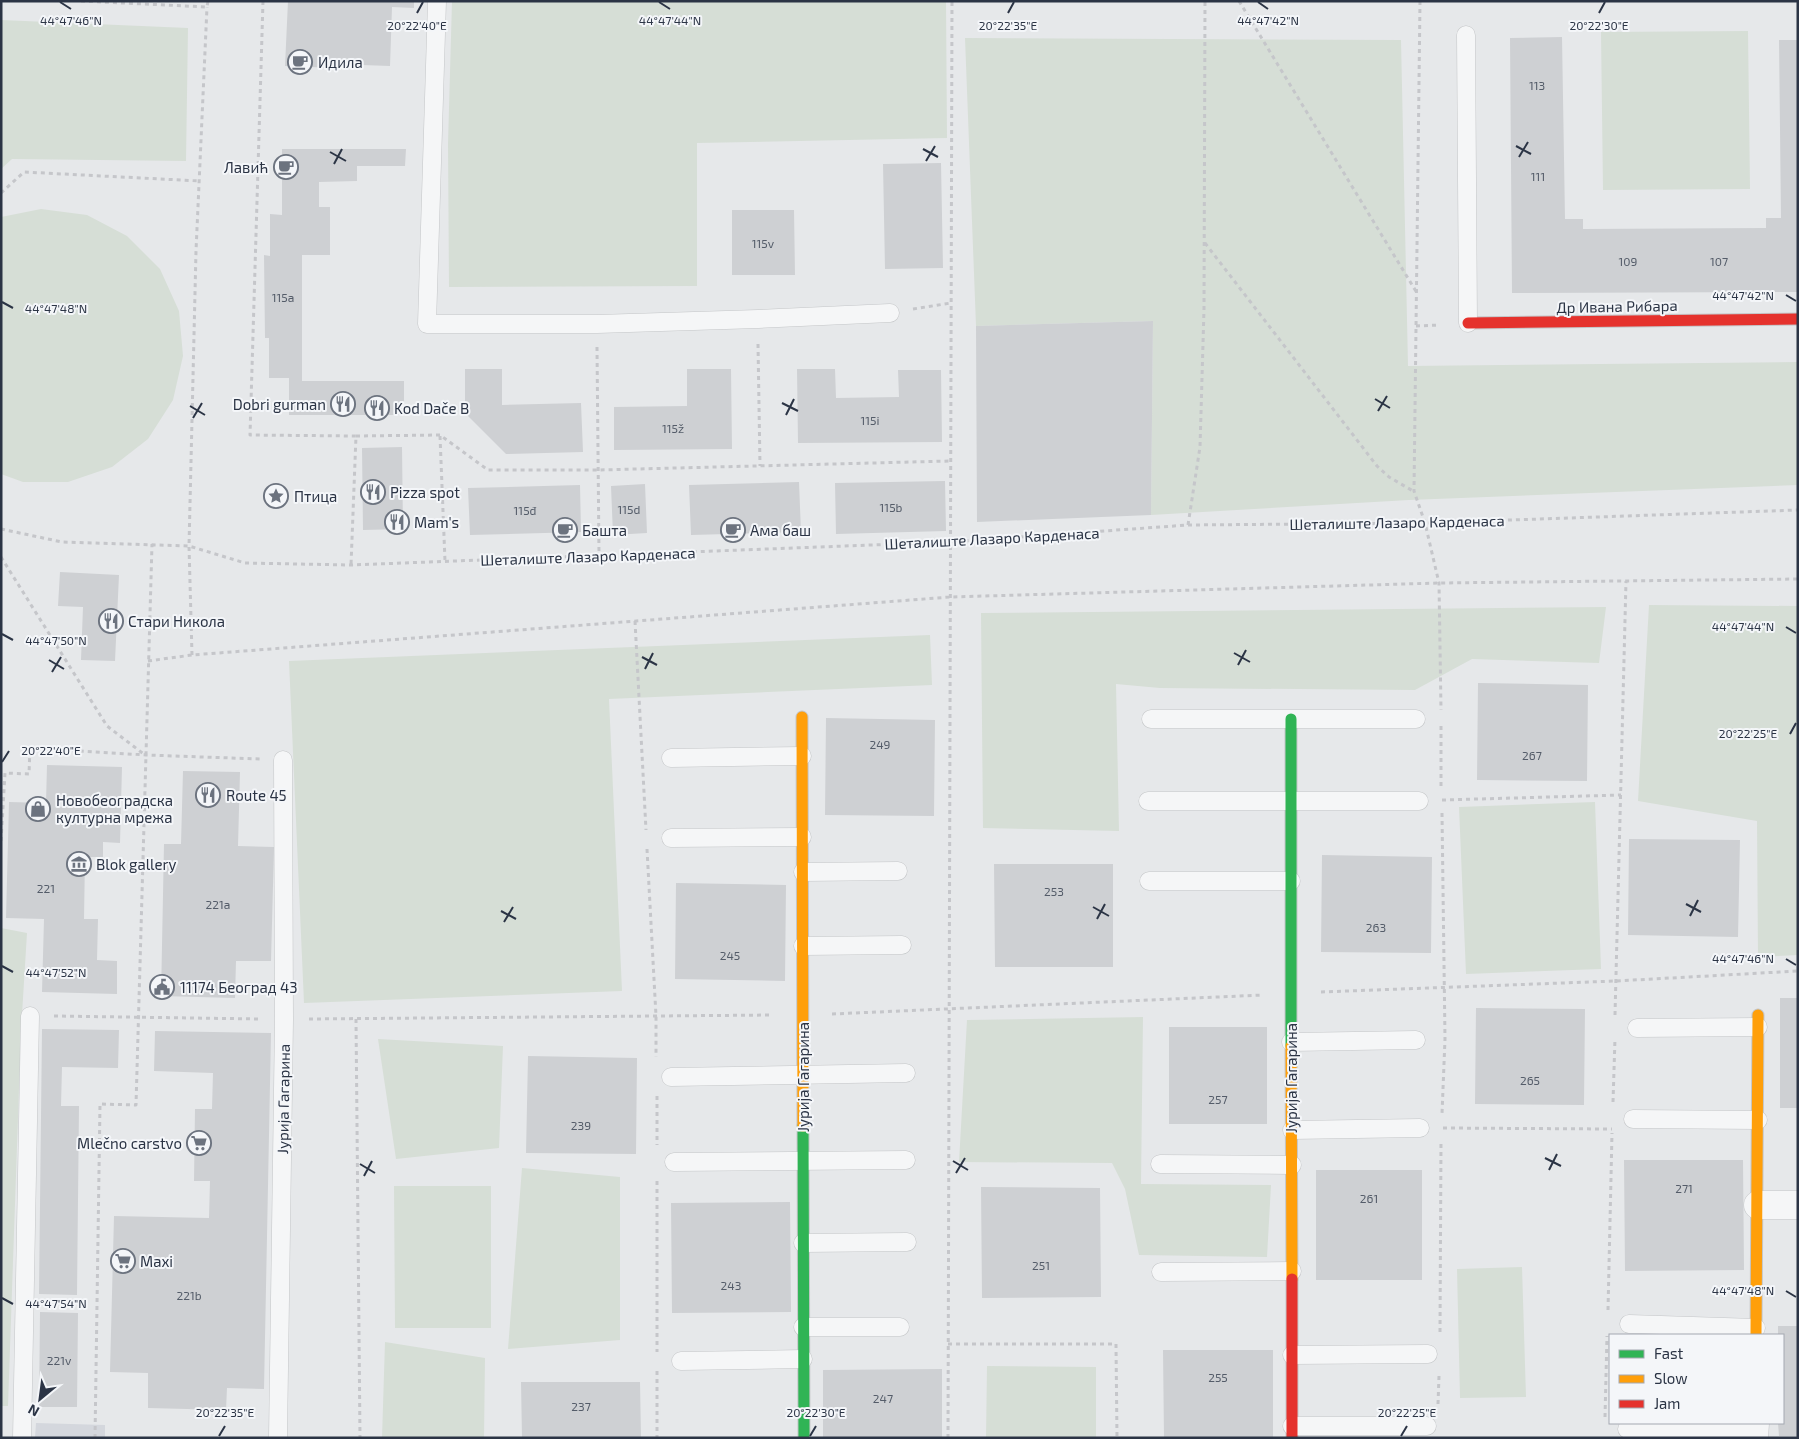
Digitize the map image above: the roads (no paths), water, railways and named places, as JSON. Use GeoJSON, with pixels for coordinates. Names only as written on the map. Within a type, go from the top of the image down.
{"type":"FeatureCollection","features":[{"type":"Feature","properties":{"kind":"street","name":"Др Ивана Рибара"},"geometry":{"type":"LineString","coordinates":[[1468,323],[1798,319]]}},
{"type":"Feature","properties":{"kind":"street","name":"Јурија Гагарина"},"geometry":{"type":"LineString","coordinates":[[802,717],[804,1438]]}},
{"type":"Feature","properties":{"kind":"street","name":"Јурија Гагарина"},"geometry":{"type":"LineString","coordinates":[[1291,719],[1292,1432]]}},
{"type":"Feature","properties":{"kind":"street"},"geometry":{"type":"LineString","coordinates":[[1756,1332],[1758,1021]]}},
{"type":"Feature","properties":{"kind":"street"},"geometry":{"type":"LineString","coordinates":[[1758,1205],[1798,1205]]}},
{"type":"Feature","properties":{"kind":"lane"},"geometry":{"type":"LineString","coordinates":[[437,1],[427,324],[597,324],[890,313]]}},
{"type":"Feature","properties":{"kind":"lane"},"geometry":{"type":"LineString","coordinates":[[1466,35],[1468,323]]}},
{"type":"Feature","properties":{"kind":"lane"},"geometry":{"type":"LineString","coordinates":[[1151,719],[1416,719]]}},
{"type":"Feature","properties":{"kind":"lane"},"geometry":{"type":"LineString","coordinates":[[671,758],[802,756]]}},
{"type":"Feature","properties":{"kind":"lane","name":"Јурија Гагарина"},"geometry":{"type":"LineString","coordinates":[[278,1438],[284,1020],[283,760]]}},
{"type":"Feature","properties":{"kind":"lane"},"geometry":{"type":"LineString","coordinates":[[1148,801],[1419,800]]}},
{"type":"Feature","properties":{"kind":"lane"},"geometry":{"type":"LineString","coordinates":[[671,838],[802,837]]}},
{"type":"Feature","properties":{"kind":"lane"},"geometry":{"type":"LineString","coordinates":[[803,872],[898,871]]}},
{"type":"Feature","properties":{"kind":"lane"},"geometry":{"type":"LineString","coordinates":[[1148,881],[1291,881]]}},
{"type":"Feature","properties":{"kind":"lane"},"geometry":{"type":"LineString","coordinates":[[803,946],[902,945]]}},
{"type":"Feature","properties":{"kind":"lane"},"geometry":{"type":"LineString","coordinates":[[22,1438],[30,1016]]}},
{"type":"Feature","properties":{"kind":"lane"},"geometry":{"type":"LineString","coordinates":[[1637,1028],[1758,1021]]}},
{"type":"Feature","properties":{"kind":"lane"},"geometry":{"type":"LineString","coordinates":[[1291,1042],[1416,1040]]}},
{"type":"Feature","properties":{"kind":"lane"},"geometry":{"type":"LineString","coordinates":[[671,1077],[906,1073]]}},
{"type":"Feature","properties":{"kind":"lane"},"geometry":{"type":"LineString","coordinates":[[1633,1119],[1758,1120]]}},
{"type":"Feature","properties":{"kind":"lane"},"geometry":{"type":"LineString","coordinates":[[1292,1130],[1420,1128]]}},
{"type":"Feature","properties":{"kind":"lane"},"geometry":{"type":"LineString","coordinates":[[674,1162],[906,1160]]}},
{"type":"Feature","properties":{"kind":"lane"},"geometry":{"type":"LineString","coordinates":[[1160,1164],[1292,1165]]}},
{"type":"Feature","properties":{"kind":"lane"},"geometry":{"type":"LineString","coordinates":[[803,1243],[907,1242]]}},
{"type":"Feature","properties":{"kind":"lane"},"geometry":{"type":"LineString","coordinates":[[1161,1272],[1292,1271]]}},
{"type":"Feature","properties":{"kind":"lane"},"geometry":{"type":"LineString","coordinates":[[1629,1324],[1756,1332]]}},
{"type":"Feature","properties":{"kind":"lane"},"geometry":{"type":"LineString","coordinates":[[804,1327],[900,1328]]}},
{"type":"Feature","properties":{"kind":"lane"},"geometry":{"type":"LineString","coordinates":[[1292,1355],[1428,1354]]}},
{"type":"Feature","properties":{"kind":"lane"},"geometry":{"type":"LineString","coordinates":[[681,1361],[803,1359]]}},
{"type":"Feature","properties":{"kind":"lane"},"geometry":{"type":"LineString","coordinates":[[1292,1432],[1427,1426]]}},
{"type":"Feature","properties":{"kind":"lane"},"geometry":{"type":"LineString","coordinates":[[1627,1429],[1754,1430]]}},
{"type":"Feature","properties":{"kind":"lane"},"geometry":{"type":"LineString","coordinates":[[788,1438],[804,1438]]}},
{"type":"Feature","properties":{"kind":"place","name":"Идила"},"geometry":{"type":"Point","coordinates":[300,62]}},
{"type":"Feature","properties":{"kind":"place","name":"Лавић"},"geometry":{"type":"Point","coordinates":[286,167]}},
{"type":"Feature","properties":{"kind":"place","name":"Dobri gurman"},"geometry":{"type":"Point","coordinates":[343,404]}},
{"type":"Feature","properties":{"kind":"place","name":"Kod Dače B"},"geometry":{"type":"Point","coordinates":[377,408]}},
{"type":"Feature","properties":{"kind":"place","name":"Pizza spot"},"geometry":{"type":"Point","coordinates":[373,492]}},
{"type":"Feature","properties":{"kind":"place","name":"Птица"},"geometry":{"type":"Point","coordinates":[276,496]}},
{"type":"Feature","properties":{"kind":"place","name":"Mam's"},"geometry":{"type":"Point","coordinates":[397,522]}},
{"type":"Feature","properties":{"kind":"place","name":"Башта"},"geometry":{"type":"Point","coordinates":[565,530]}},
{"type":"Feature","properties":{"kind":"place","name":"Ама баш"},"geometry":{"type":"Point","coordinates":[733,530]}},
{"type":"Feature","properties":{"kind":"place","name":"Стари Никола"},"geometry":{"type":"Point","coordinates":[111,621]}},
{"type":"Feature","properties":{"kind":"place","name":"Route 45"},"geometry":{"type":"Point","coordinates":[208,795]}},
{"type":"Feature","properties":{"kind":"place","name":"Новобеоградска културна мрежа"},"geometry":{"type":"Point","coordinates":[38,809]}},
{"type":"Feature","properties":{"kind":"place","name":"Blok gallery"},"geometry":{"type":"Point","coordinates":[79,864]}},
{"type":"Feature","properties":{"kind":"place","name":"11174 Београд 43"},"geometry":{"type":"Point","coordinates":[162,987]}},
{"type":"Feature","properties":{"kind":"place","name":"Mlečno carstvo"},"geometry":{"type":"Point","coordinates":[199,1143]}},
{"type":"Feature","properties":{"kind":"place","name":"Maxi"},"geometry":{"type":"Point","coordinates":[123,1261]}}]}
